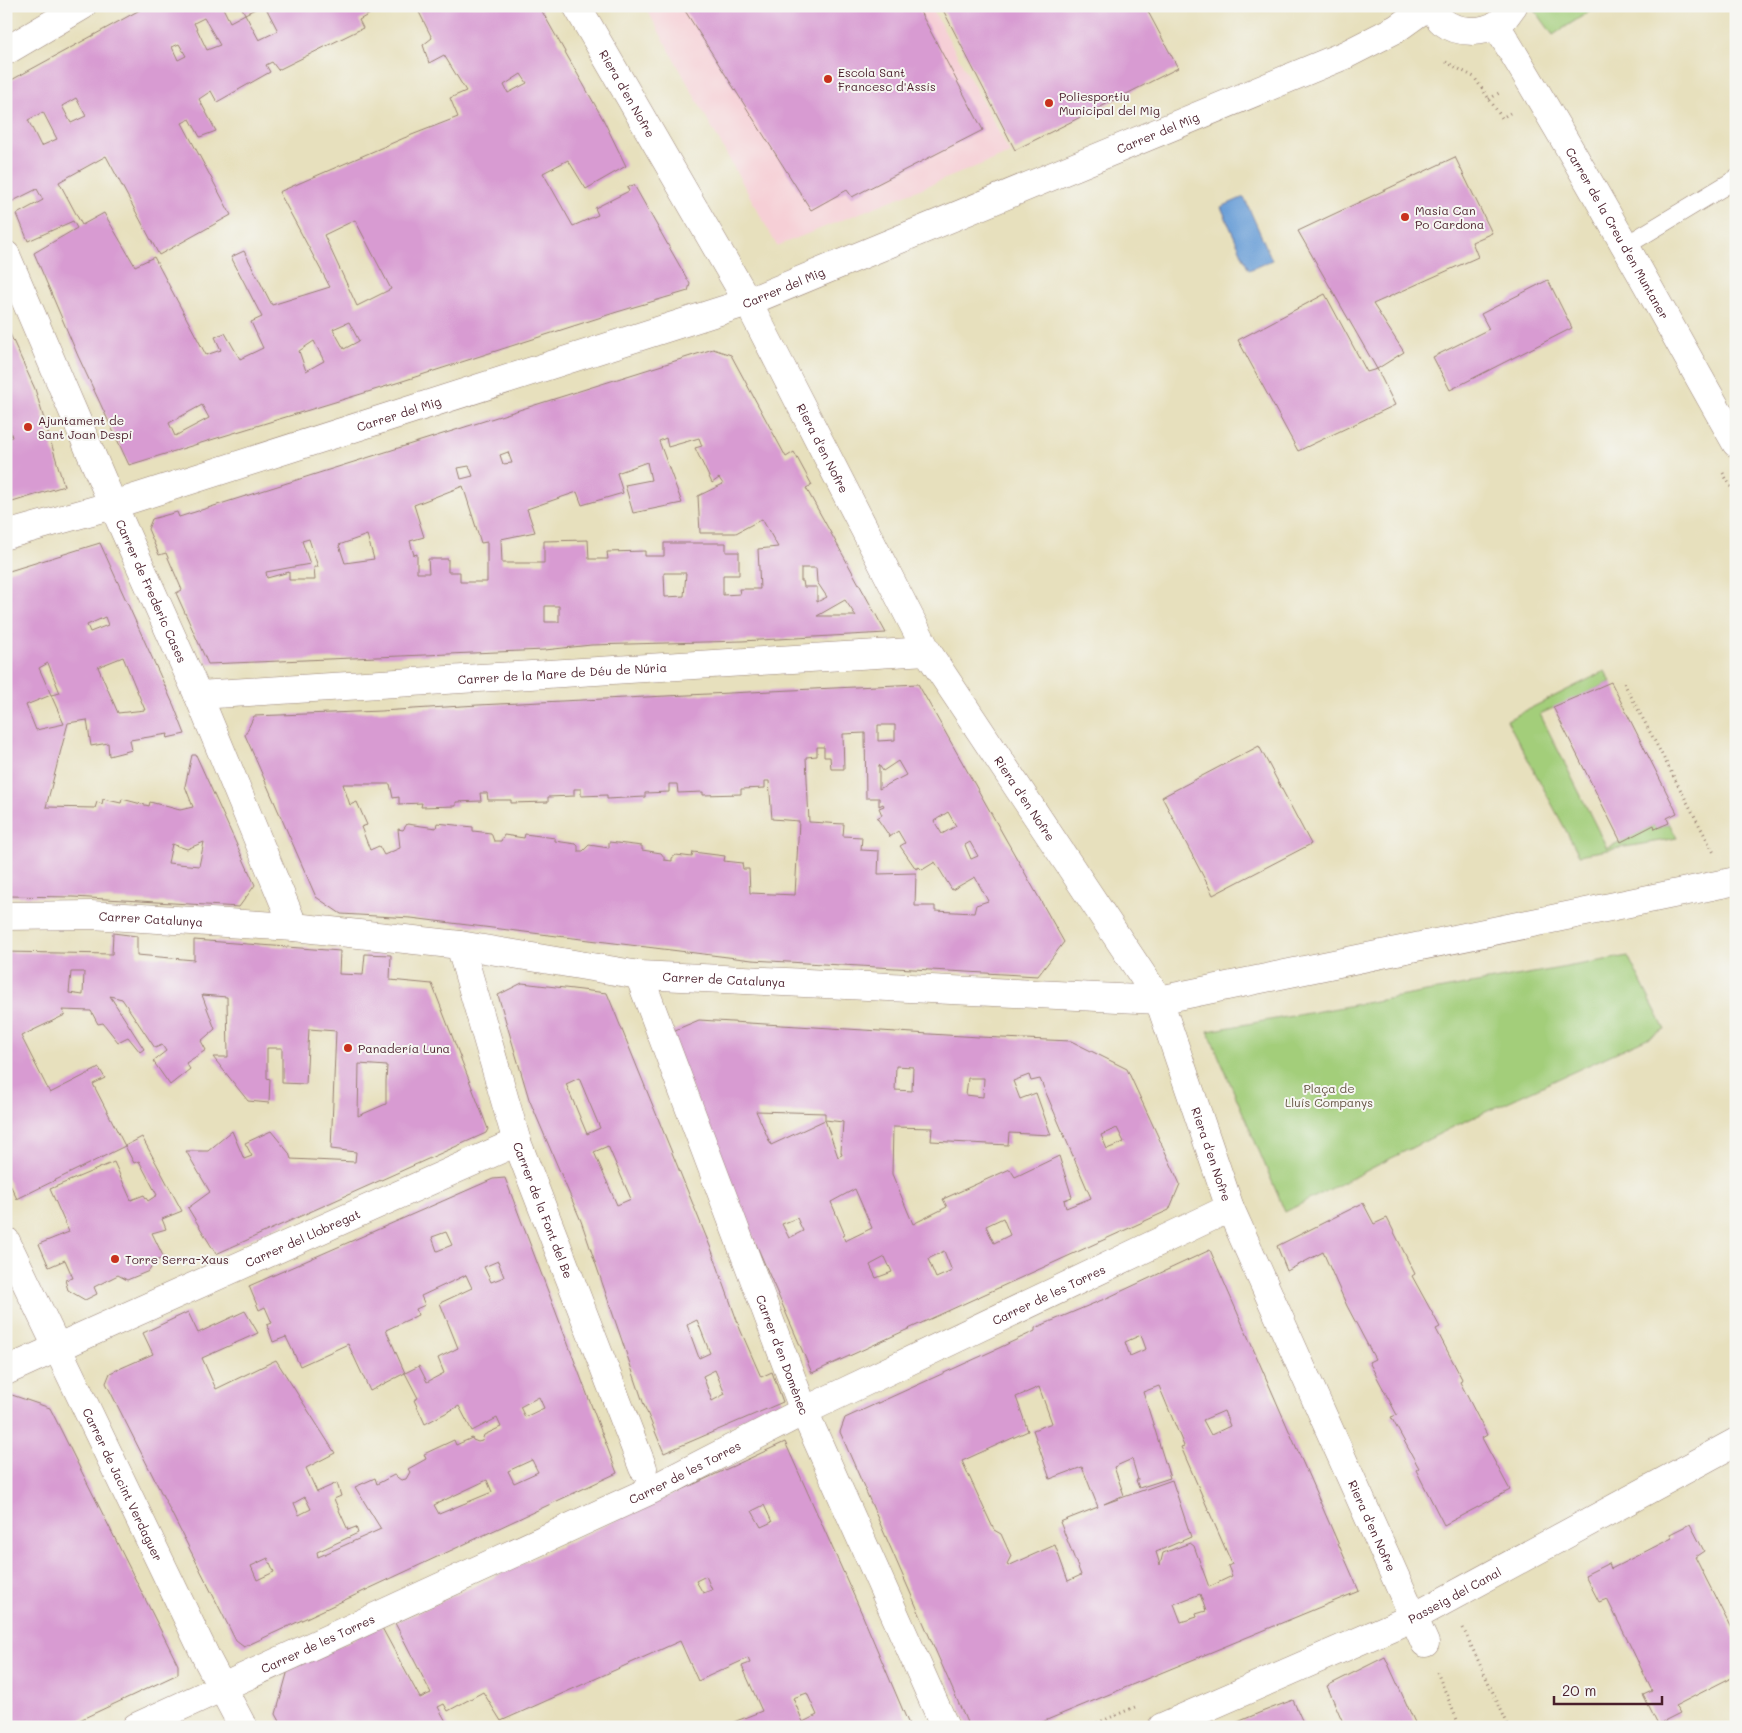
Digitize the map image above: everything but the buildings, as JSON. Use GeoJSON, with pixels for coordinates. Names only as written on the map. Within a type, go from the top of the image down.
{"type":"FeatureCollection","features":[{"type":"Feature","properties":{"kind":"street"},"geometry":{"type":"LineString","coordinates":[[6,51],[82,6]]}},
{"type":"Feature","properties":{"kind":"street","name":"Riera d'en Nofre"},"geometry":{"type":"LineString","coordinates":[[576,6],[748,302],[926,651],[1159,1000],[1230,1208],[1425,1643]]}},
{"type":"Feature","properties":{"kind":"street"},"geometry":{"type":"LineString","coordinates":[[1423,10],[1463,31],[1480,31],[1504,16]]}},
{"type":"Feature","properties":{"kind":"street","name":"Carrer del Mig"},"geometry":{"type":"LineString","coordinates":[[6,535],[113,505],[748,302],[1345,55],[1396,29],[1423,10]]}},
{"type":"Feature","properties":{"kind":"street","name":"Carrer de la Creu d'en Muntaner"},"geometry":{"type":"LineString","coordinates":[[1504,16],[1534,87],[1736,444]]}},
{"type":"Feature","properties":{"kind":"street","name":"Carrer de Frederic Cases"},"geometry":{"type":"LineString","coordinates":[[6,256],[113,505],[198,695],[294,927]]}},
{"type":"Feature","properties":{"kind":"street","name":"Carrer de la Mare de Déu de Núria"},"geometry":{"type":"LineString","coordinates":[[198,695],[926,651]]}},
{"type":"Feature","properties":{"kind":"street"},"geometry":{"type":"LineString","coordinates":[[1159,1000],[1733,881]]}},
{"type":"Feature","properties":{"kind":"street","name":"Carrer Catalunya"},"geometry":{"type":"LineString","coordinates":[[6,916],[91,915],[294,927]]}},
{"type":"Feature","properties":{"kind":"street","name":"Carrer de Catalunya"},"geometry":{"type":"LineString","coordinates":[[294,927],[460,945],[639,975],[1159,1000]]}},
{"type":"Feature","properties":{"kind":"street","name":"Carrer de la Font del Be"},"geometry":{"type":"LineString","coordinates":[[460,945],[517,1142],[643,1468]]}},
{"type":"Feature","properties":{"kind":"street","name":"Carrer d'en Domènec"},"geometry":{"type":"LineString","coordinates":[[639,975],[804,1411],[945,1727]]}},
{"type":"Feature","properties":{"kind":"street","name":"Carrer del Llobregat"},"geometry":{"type":"LineString","coordinates":[[6,1371],[517,1142]]}},
{"type":"Feature","properties":{"kind":"street","name":"Carrer de les Torres"},"geometry":{"type":"LineString","coordinates":[[136,1727],[651,1490],[804,1411],[1230,1208]]}},
{"type":"Feature","properties":{"kind":"street","name":"Carrer de Jacint Verdaguer"},"geometry":{"type":"LineString","coordinates":[[6,1241],[221,1688],[243,1727]]}},
{"type":"Feature","properties":{"kind":"street","name":"Passeig del Canal"},"geometry":{"type":"LineString","coordinates":[[1162,1727],[1414,1617],[1736,1442]]}},
{"type":"Feature","properties":{"kind":"lane"},"geometry":{"type":"LineString","coordinates":[[1625,246],[1736,180]]}},
{"type":"Feature","properties":{"kind":"path"},"geometry":{"type":"LineString","coordinates":[[1423,10],[1438,58],[1474,77],[1502,118],[1511,112]]}},
{"type":"Feature","properties":{"kind":"path"},"geometry":{"type":"LineString","coordinates":[[1624,683],[1733,881]]}},
{"type":"Feature","properties":{"kind":"path"},"geometry":{"type":"LineString","coordinates":[[1449,1598],[1509,1727]]}},
{"type":"Feature","properties":{"kind":"path"},"geometry":{"type":"LineString","coordinates":[[1425,1643],[1460,1727]]}},
{"type":"Feature","properties":{"kind":"shaded area","name":"Escola Sant Francesc d'Assís"},"geometry":{"type":"Polygon","coordinates":[[[645,6],[931,6],[1010,153],[777,246],[645,6]]]}},
{"type":"Feature","properties":{"kind":"green space"},"geometry":{"type":"Polygon","coordinates":[[[1532,6],[1598,6],[1553,35],[1532,6]]]}},
{"type":"Feature","properties":{"kind":"green space"},"geometry":{"type":"Polygon","coordinates":[[[1605,671],[1611,682],[1540,714],[1607,848],[1654,825],[1656,829],[1669,823],[1677,838],[1579,855],[1507,720],[1605,671]]]}},
{"type":"Feature","properties":{"kind":"green space","name":"Plaça de Lluís Companys"},"geometry":{"type":"Polygon","coordinates":[[[1628,956],[1665,1030],[1455,1126],[1285,1212],[1208,1031],[1628,956]]]}},
{"type":"Feature","properties":{"kind":"water"},"geometry":{"type":"Polygon","coordinates":[[[1244,197],[1272,260],[1249,270],[1221,207],[1244,197]]]}},
{"type":"Feature","properties":{"kind":"place","name":"Escola Sant Francesc d'Assís"},"geometry":{"type":"Point","coordinates":[828,79]}},
{"type":"Feature","properties":{"kind":"place","name":"Poliesportiu Municipal del Mig"},"geometry":{"type":"Point","coordinates":[1049,103]}},
{"type":"Feature","properties":{"kind":"place","name":"Masia Can Po Cardona"},"geometry":{"type":"Point","coordinates":[1405,217]}},
{"type":"Feature","properties":{"kind":"place","name":"Ajuntament de Sant Joan Despí"},"geometry":{"type":"Point","coordinates":[28,427]}},
{"type":"Feature","properties":{"kind":"place","name":"Panadería Luna"},"geometry":{"type":"Point","coordinates":[348,1048]}},
{"type":"Feature","properties":{"kind":"place","name":"Torre Serra-Xaus"},"geometry":{"type":"Point","coordinates":[115,1259]}}]}
